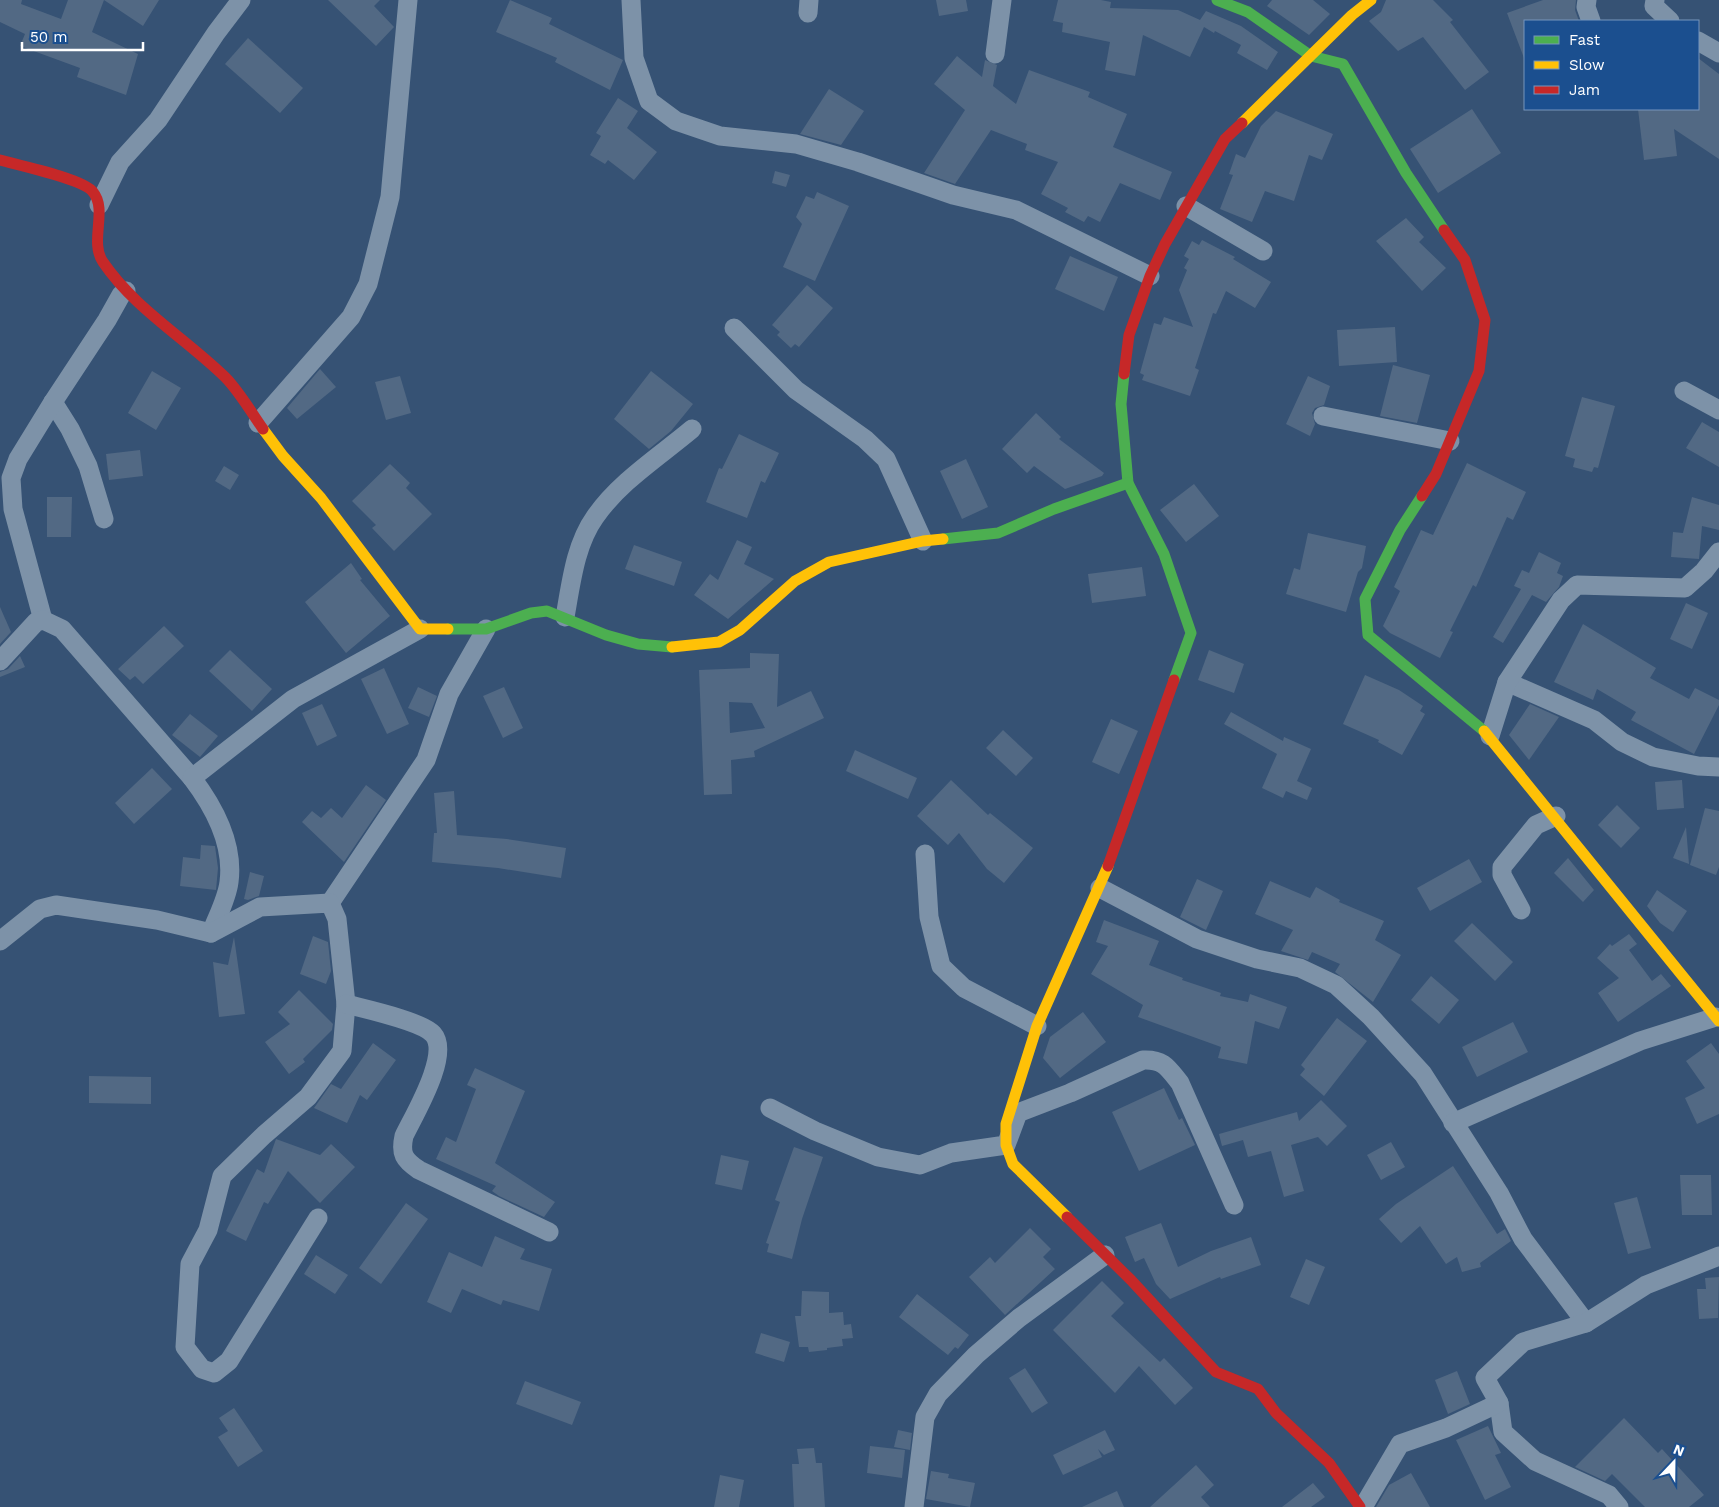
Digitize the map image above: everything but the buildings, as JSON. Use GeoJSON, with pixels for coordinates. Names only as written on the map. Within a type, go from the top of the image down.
{"type":"FeatureCollection","features":[{"type":"Feature","properties":{"kind":"street"},"geometry":{"type":"LineString","coordinates":[[242,0],[216,33],[158,120],[120,162],[99,205],[97,228],[101,260],[126,291],[226,378],[283,456],[320,498],[420,629]]}},
{"type":"Feature","properties":{"kind":"street"},"geometry":{"type":"LineString","coordinates":[[258,423],[351,317],[368,284],[390,197],[408,0]]}},
{"type":"Feature","properties":{"kind":"street"},"geometry":{"type":"LineString","coordinates":[[631,0],[634,58],[648,101],[676,121],[720,136],[796,144],[858,162],[953,195],[1016,210],[1150,276]]}},
{"type":"Feature","properties":{"kind":"street"},"geometry":{"type":"LineString","coordinates":[[995,54],[1002,0]]}},
{"type":"Feature","properties":{"kind":"street"},"geometry":{"type":"LineString","coordinates":[[1218,0],[1248,12],[1311,56],[1343,64],[1406,172],[1466,260],[1485,320],[1479,371],[1436,474],[1400,530],[1374,578],[1366,600],[1368,635],[1490,736],[1718,1019],[1640,1041],[1453,1123]]}},
{"type":"Feature","properties":{"kind":"street"},"geometry":{"type":"LineString","coordinates":[[1371,0],[1352,15],[1225,139],[1186,206],[1150,276],[1129,335],[1121,404],[1128,483],[1164,554],[1191,633],[1100,888],[1037,1026],[1006,1124],[1006,1145],[1013,1164],[1105,1255],[1216,1372],[1258,1389],[1276,1413],[1329,1462],[1361,1507],[1400,1444],[1446,1428],[1499,1403]]}},
{"type":"Feature","properties":{"kind":"street"},"geometry":{"type":"LineString","coordinates":[[1587,0],[1586,7],[1591,20]]}},
{"type":"Feature","properties":{"kind":"street"},"geometry":{"type":"LineString","coordinates":[[1655,0],[1654,6],[1669,20]]}},
{"type":"Feature","properties":{"kind":"street"},"geometry":{"type":"LineString","coordinates":[[1699,42],[1719,53]]}},
{"type":"Feature","properties":{"kind":"street"},"geometry":{"type":"LineString","coordinates":[[0,160],[76,182],[93,191],[99,205]]}},
{"type":"Feature","properties":{"kind":"street"},"geometry":{"type":"LineString","coordinates":[[1186,206],[1263,251]]}},
{"type":"Feature","properties":{"kind":"street"},"geometry":{"type":"LineString","coordinates":[[43,620],[13,509],[11,478],[18,458],[107,320],[121,295],[126,291]]}},
{"type":"Feature","properties":{"kind":"street"},"geometry":{"type":"LineString","coordinates":[[734,328],[796,390],[865,439],[886,459],[923,541]]}},
{"type":"Feature","properties":{"kind":"street"},"geometry":{"type":"LineString","coordinates":[[1684,391],[1719,410]]}},
{"type":"Feature","properties":{"kind":"street"},"geometry":{"type":"LineString","coordinates":[[53,402],[70,429],[88,466],[104,519]]}},
{"type":"Feature","properties":{"kind":"street"},"geometry":{"type":"LineString","coordinates":[[1323,416],[1450,441]]}},
{"type":"Feature","properties":{"kind":"street"},"geometry":{"type":"LineString","coordinates":[[565,617],[573,574],[594,518],[617,492],[692,429]]}},
{"type":"Feature","properties":{"kind":"street"},"geometry":{"type":"LineString","coordinates":[[192,778],[293,699],[420,629],[486,629],[531,613],[547,611],[606,635],[638,644],[673,647],[719,642],[740,630],[795,580],[829,562],[923,541],[998,533],[1054,509],[1128,483]]}},
{"type":"Feature","properties":{"kind":"street"},"geometry":{"type":"LineString","coordinates":[[1490,736],[1507,682],[1561,600],[1577,585],[1685,588],[1704,571],[1719,552]]}},
{"type":"Feature","properties":{"kind":"street"},"geometry":{"type":"LineString","coordinates":[[0,660],[36,622],[43,620],[62,629],[192,778],[207,798],[230,854],[229,884],[211,933]]}},
{"type":"Feature","properties":{"kind":"street"},"geometry":{"type":"LineString","coordinates":[[330,903],[426,760],[448,694],[486,629]]}},
{"type":"Feature","properties":{"kind":"street"},"geometry":{"type":"LineString","coordinates":[[1507,682],[1594,720],[1622,742],[1653,757],[1698,766],[1719,766]]}},
{"type":"Feature","properties":{"kind":"street"},"geometry":{"type":"LineString","coordinates":[[1521,910],[1502,876],[1502,867],[1536,825],[1556,816]]}},
{"type":"Feature","properties":{"kind":"street"},"geometry":{"type":"LineString","coordinates":[[925,854],[929,917],[941,966],[964,988],[1037,1026]]}},
{"type":"Feature","properties":{"kind":"street"},"geometry":{"type":"LineString","coordinates":[[1100,888],[1197,939],[1257,959],[1300,968],[1336,985],[1371,1017],[1423,1074],[1499,1193],[1524,1239],[1586,1322]]}},
{"type":"Feature","properties":{"kind":"street"},"geometry":{"type":"LineString","coordinates":[[0,941],[40,909],[56,905],[157,920],[211,933],[260,907],[330,903]]}},
{"type":"Feature","properties":{"kind":"street"},"geometry":{"type":"LineString","coordinates":[[318,1218],[229,1361],[214,1373],[202,1368],[185,1347],[190,1264],[208,1230],[222,1176],[264,1135],[308,1097],[342,1051],[346,1004],[337,919],[330,903]]}},
{"type":"Feature","properties":{"kind":"street"},"geometry":{"type":"LineString","coordinates":[[346,1004],[419,1026],[433,1034],[438,1048],[438,1061],[404,1136],[401,1149],[405,1161],[418,1170],[549,1232]]}},
{"type":"Feature","properties":{"kind":"street"},"geometry":{"type":"LineString","coordinates":[[1006,1145],[1018,1113],[1070,1093],[1143,1060],[1156,1060],[1166,1066],[1180,1083],[1234,1205]]}},
{"type":"Feature","properties":{"kind":"street"},"geometry":{"type":"LineString","coordinates":[[770,1108],[815,1131],[878,1157],[920,1165],[951,1153],[1006,1145]]}},
{"type":"Feature","properties":{"kind":"street"},"geometry":{"type":"LineString","coordinates":[[914,1507],[925,1417],[938,1394],[976,1356],[1019,1318],[1105,1255]]}},
{"type":"Feature","properties":{"kind":"street"},"geometry":{"type":"LineString","coordinates":[[1619,1507],[1609,1495],[1535,1462],[1503,1432],[1499,1403],[1485,1378],[1523,1342],[1586,1322],[1646,1285],[1719,1256]]}},
{"type":"Feature","properties":{"kind":"traffic: fast"},"geometry":{"type":"LineString","coordinates":[[1217,0],[1248,12],[1311,56],[1343,64],[1406,173],[1444,230]]}},
{"type":"Feature","properties":{"kind":"traffic: fast"},"geometry":{"type":"LineString","coordinates":[[1124,374],[1121,404],[1128,483],[1164,554],[1191,633],[1174,680]]}},
{"type":"Feature","properties":{"kind":"traffic: fast"},"geometry":{"type":"LineString","coordinates":[[943,539],[998,533],[1054,509],[1128,483]]}},
{"type":"Feature","properties":{"kind":"traffic: fast"},"geometry":{"type":"LineString","coordinates":[[1422,496],[1400,530],[1365,599],[1368,635],[1484,731]]}},
{"type":"Feature","properties":{"kind":"traffic: fast"},"geometry":{"type":"LineString","coordinates":[[448,629],[486,629],[531,613],[547,611],[606,635],[638,644],[672,647]]}},
{"type":"Feature","properties":{"kind":"traffic: slow"},"geometry":{"type":"LineString","coordinates":[[1242,123],[1352,15],[1371,0]]}},
{"type":"Feature","properties":{"kind":"traffic: slow"},"geometry":{"type":"LineString","coordinates":[[263,429],[283,456],[321,498],[420,629],[448,629]]}},
{"type":"Feature","properties":{"kind":"traffic: slow"},"geometry":{"type":"LineString","coordinates":[[672,647],[719,642],[740,630],[795,581],[829,562],[923,541],[943,539]]}},
{"type":"Feature","properties":{"kind":"traffic: slow"},"geometry":{"type":"LineString","coordinates":[[1484,731],[1719,1021]]}},
{"type":"Feature","properties":{"kind":"traffic: slow"},"geometry":{"type":"LineString","coordinates":[[1067,1217],[1013,1164],[1006,1145],[1006,1124],[1037,1026],[1108,866]]}},
{"type":"Feature","properties":{"kind":"traffic: jam"},"geometry":{"type":"LineString","coordinates":[[1124,374],[1129,335],[1150,276],[1165,244],[1225,139],[1242,123]]}},
{"type":"Feature","properties":{"kind":"traffic: jam"},"geometry":{"type":"LineString","coordinates":[[0,160],[64,177],[87,187],[93,192],[99,208],[98,245],[99,254],[103,262],[130,294],[225,377],[263,429]]}},
{"type":"Feature","properties":{"kind":"traffic: jam"},"geometry":{"type":"LineString","coordinates":[[1422,496],[1436,474],[1479,371],[1485,320],[1465,260],[1444,230]]}},
{"type":"Feature","properties":{"kind":"traffic: jam"},"geometry":{"type":"LineString","coordinates":[[1108,866],[1174,680]]}},
{"type":"Feature","properties":{"kind":"traffic: jam"},"geometry":{"type":"LineString","coordinates":[[1067,1217],[1131,1280],[1216,1372],[1258,1389],[1276,1413],[1329,1463],[1360,1507]]}}]}
